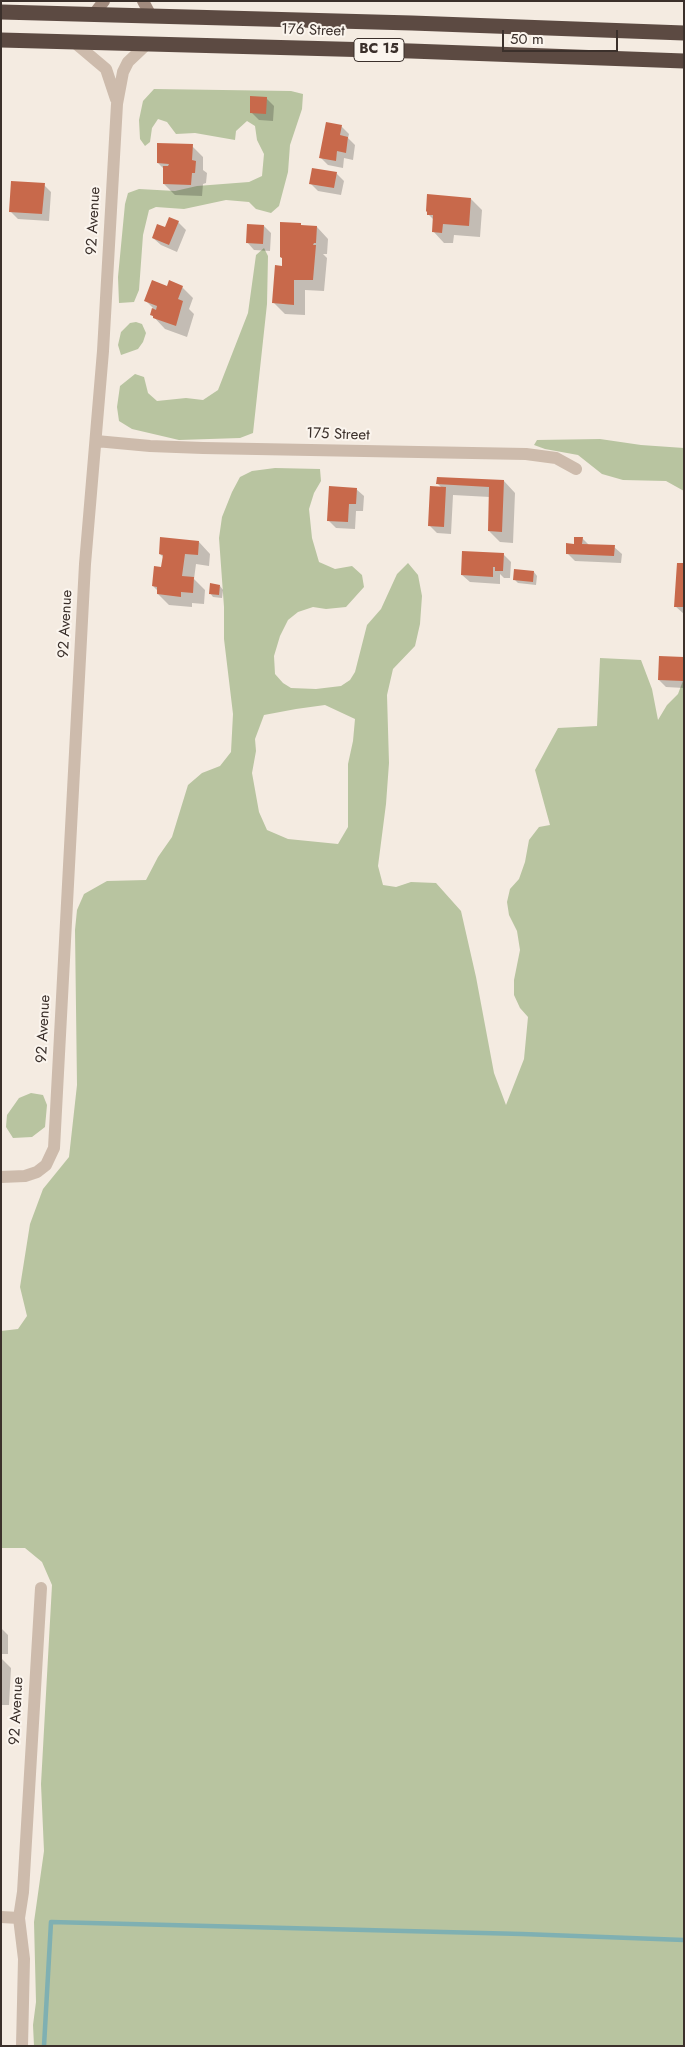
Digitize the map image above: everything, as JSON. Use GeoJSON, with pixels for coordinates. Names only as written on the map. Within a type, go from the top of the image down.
{"type":"FeatureCollection","features":[{"type":"Feature","properties":{"kind":"highway","name":"176 Street"},"geometry":{"type":"LineString","coordinates":[[1,12],[684,33]]}},
{"type":"Feature","properties":{"kind":"highway","name":"176 Street"},"geometry":{"type":"LineString","coordinates":[[1,40],[684,61]]}},
{"type":"Feature","properties":{"kind":"street"},"geometry":{"type":"LineString","coordinates":[[94,14],[104,1]]}},
{"type":"Feature","properties":{"kind":"street"},"geometry":{"type":"LineString","coordinates":[[143,1],[151,16]]}},
{"type":"Feature","properties":{"kind":"street","name":"92 Avenue"},"geometry":{"type":"LineString","coordinates":[[74,42],[106,69],[117,104]]}},
{"type":"Feature","properties":{"kind":"street","name":"92 Avenue"},"geometry":{"type":"LineString","coordinates":[[1,1177],[25,1176],[37,1172],[46,1165],[54,1148],[80,658],[96,441],[117,104],[128,62],[147,44]]}},
{"type":"Feature","properties":{"kind":"street","name":"175 Street"},"geometry":{"type":"LineString","coordinates":[[96,441],[203,448],[409,454],[526,454],[556,458],[576,468]]}},
{"type":"Feature","properties":{"kind":"street","name":"92 Avenue"},"geometry":{"type":"LineString","coordinates":[[22,2046],[24,1967],[18,1918],[23,1892],[41,1588]]}},
{"type":"Feature","properties":{"kind":"street"},"geometry":{"type":"LineString","coordinates":[[1,1917],[18,1918]]}},
{"type":"Feature","properties":{"kind":"green space"},"geometry":{"type":"Polygon","coordinates":[[[154,89],[291,91],[303,94],[302,109],[290,145],[288,172],[279,206],[271,213],[256,209],[249,202],[226,200],[184,209],[156,207],[149,210],[143,235],[139,290],[134,302],[119,303],[118,277],[125,204],[128,193],[139,189],[175,191],[197,186],[249,182],[262,176],[264,154],[257,140],[255,126],[247,121],[236,131],[235,140],[195,133],[176,134],[167,122],[158,119],[152,128],[150,142],[145,146],[140,139],[139,120],[143,101],[154,89]]]}},
{"type":"Feature","properties":{"kind":"green space"},"geometry":{"type":"Polygon","coordinates":[[[264,248],[268,256],[267,304],[253,433],[240,438],[179,440],[132,429],[119,421],[117,407],[120,386],[135,374],[144,377],[148,393],[157,401],[186,398],[203,400],[218,390],[248,313],[256,255],[264,248]]]}},
{"type":"Feature","properties":{"kind":"green space"},"geometry":{"type":"Polygon","coordinates":[[[130,323],[142,324],[146,333],[143,342],[138,349],[121,355],[118,345],[121,332],[130,323]]]}},
{"type":"Feature","properties":{"kind":"green space"},"geometry":{"type":"Polygon","coordinates":[[[600,439],[641,445],[684,448],[684,491],[666,481],[623,480],[602,474],[578,455],[534,445],[537,440],[600,439]]]}},
{"type":"Feature","properties":{"kind":"green space"},"geometry":{"type":"Polygon","coordinates":[[[275,468],[320,469],[321,481],[314,493],[309,509],[312,538],[319,562],[335,569],[352,566],[362,575],[364,587],[346,607],[326,609],[313,607],[298,612],[288,620],[280,636],[274,656],[275,674],[283,683],[291,688],[316,689],[341,686],[350,680],[355,672],[367,625],[381,609],[397,574],[408,563],[418,575],[422,596],[420,624],[415,646],[393,669],[387,695],[389,763],[378,866],[383,885],[396,887],[411,882],[436,883],[461,911],[476,977],[494,1073],[506,1105],[524,1059],[528,1017],[520,1008],[514,995],[514,980],[520,950],[517,931],[509,915],[507,902],[510,889],[519,879],[525,862],[529,840],[539,827],[550,825],[535,770],[558,728],[597,726],[600,658],[641,660],[652,689],[658,720],[667,705],[678,694],[684,678],[684,2046],[34,2046],[33,2025],[36,2002],[34,1922],[44,1851],[41,1784],[52,1585],[42,1562],[25,1548],[1,1548],[1,1331],[18,1329],[27,1316],[20,1287],[30,1224],[43,1189],[69,1157],[77,1085],[75,930],[77,910],[84,894],[107,881],[146,880],[158,857],[172,837],[188,785],[202,773],[220,766],[231,752],[233,714],[224,639],[224,607],[219,538],[222,517],[232,492],[240,477],[252,471],[275,468]],[[325,705],[264,715],[255,739],[256,751],[252,773],[259,812],[267,830],[288,839],[338,844],[348,827],[348,764],[355,719],[325,705]]]}},
{"type":"Feature","properties":{"kind":"green space"},"geometry":{"type":"Polygon","coordinates":[[[31,1093],[43,1095],[47,1105],[45,1127],[32,1137],[13,1138],[6,1127],[7,1115],[19,1098],[31,1093]]]}},
{"type":"Feature","properties":{"kind":"building"},"geometry":{"type":"Polygon","coordinates":[[[250,96],[267,97],[266,114],[250,113],[250,96]]]}},
{"type":"Feature","properties":{"kind":"building"},"geometry":{"type":"Polygon","coordinates":[[[326,122],[342,125],[340,135],[348,137],[346,153],[337,151],[336,161],[319,158],[326,122]]]}},
{"type":"Feature","properties":{"kind":"building"},"geometry":{"type":"Polygon","coordinates":[[[157,143],[193,144],[192,160],[196,161],[191,185],[163,184],[163,166],[168,166],[169,164],[157,163],[157,143]]]}},
{"type":"Feature","properties":{"kind":"building"},"geometry":{"type":"Polygon","coordinates":[[[312,168],[337,172],[334,188],[309,184],[312,168]]]}},
{"type":"Feature","properties":{"kind":"building"},"geometry":{"type":"Polygon","coordinates":[[[11,181],[45,183],[42,214],[9,212],[11,181]]]}},
{"type":"Feature","properties":{"kind":"building"},"geometry":{"type":"Polygon","coordinates":[[[427,194],[471,198],[469,226],[443,224],[442,233],[432,232],[433,215],[427,215],[426,211],[427,194]]]}},
{"type":"Feature","properties":{"kind":"building"},"geometry":{"type":"Polygon","coordinates":[[[169,217],[179,221],[169,245],[152,238],[157,224],[165,227],[169,217]]]}},
{"type":"Feature","properties":{"kind":"building"},"geometry":{"type":"Polygon","coordinates":[[[280,222],[317,226],[316,243],[313,245],[316,245],[313,280],[294,280],[294,305],[272,303],[275,265],[282,266],[282,258],[280,257],[280,222]]]}},
{"type":"Feature","properties":{"kind":"building"},"geometry":{"type":"Polygon","coordinates":[[[247,224],[264,225],[263,244],[246,243],[247,224]]]}},
{"type":"Feature","properties":{"kind":"building"},"geometry":{"type":"Polygon","coordinates":[[[152,280],[167,286],[169,280],[183,286],[178,299],[183,301],[176,326],[153,318],[150,315],[152,308],[156,310],[157,306],[144,301],[152,280]]]}},
{"type":"Feature","properties":{"kind":"building"},"geometry":{"type":"Polygon","coordinates":[[[437,477],[504,480],[502,532],[488,531],[489,487],[436,484],[437,477]]]}},
{"type":"Feature","properties":{"kind":"building"},"geometry":{"type":"Polygon","coordinates":[[[329,486],[357,488],[356,504],[349,504],[348,522],[327,521],[329,486]]]}},
{"type":"Feature","properties":{"kind":"building"},"geometry":{"type":"Polygon","coordinates":[[[430,486],[446,487],[444,527],[428,526],[430,486]]]}},
{"type":"Feature","properties":{"kind":"building"},"geometry":{"type":"Polygon","coordinates":[[[160,537],[199,541],[198,555],[185,554],[182,576],[194,577],[193,593],[181,592],[181,597],[157,594],[157,587],[152,586],[154,566],[161,567],[163,555],[159,554],[160,537]]]}},
{"type":"Feature","properties":{"kind":"building"},"geometry":{"type":"Polygon","coordinates":[[[574,537],[583,537],[582,544],[615,545],[614,556],[566,554],[566,543],[574,544],[574,537]]]}},
{"type":"Feature","properties":{"kind":"building"},"geometry":{"type":"Polygon","coordinates":[[[462,551],[504,553],[503,571],[495,571],[495,567],[493,567],[493,577],[461,575],[462,551]]]}},
{"type":"Feature","properties":{"kind":"building"},"geometry":{"type":"Polygon","coordinates":[[[677,563],[684,563],[684,607],[674,607],[677,563]]]}},
{"type":"Feature","properties":{"kind":"building"},"geometry":{"type":"Polygon","coordinates":[[[514,569],[534,571],[533,582],[513,580],[514,569]]]}},
{"type":"Feature","properties":{"kind":"building"},"geometry":{"type":"Polygon","coordinates":[[[210,583],[220,585],[219,595],[209,594],[210,583]]]}},
{"type":"Feature","properties":{"kind":"building"},"geometry":{"type":"Polygon","coordinates":[[[659,656],[684,657],[683,681],[658,680],[659,656]]]}},
{"type":"Feature","properties":{"kind":"waterway"},"geometry":{"type":"LineString","coordinates":[[44,2046],[51,1922],[684,1940]]}}]}
